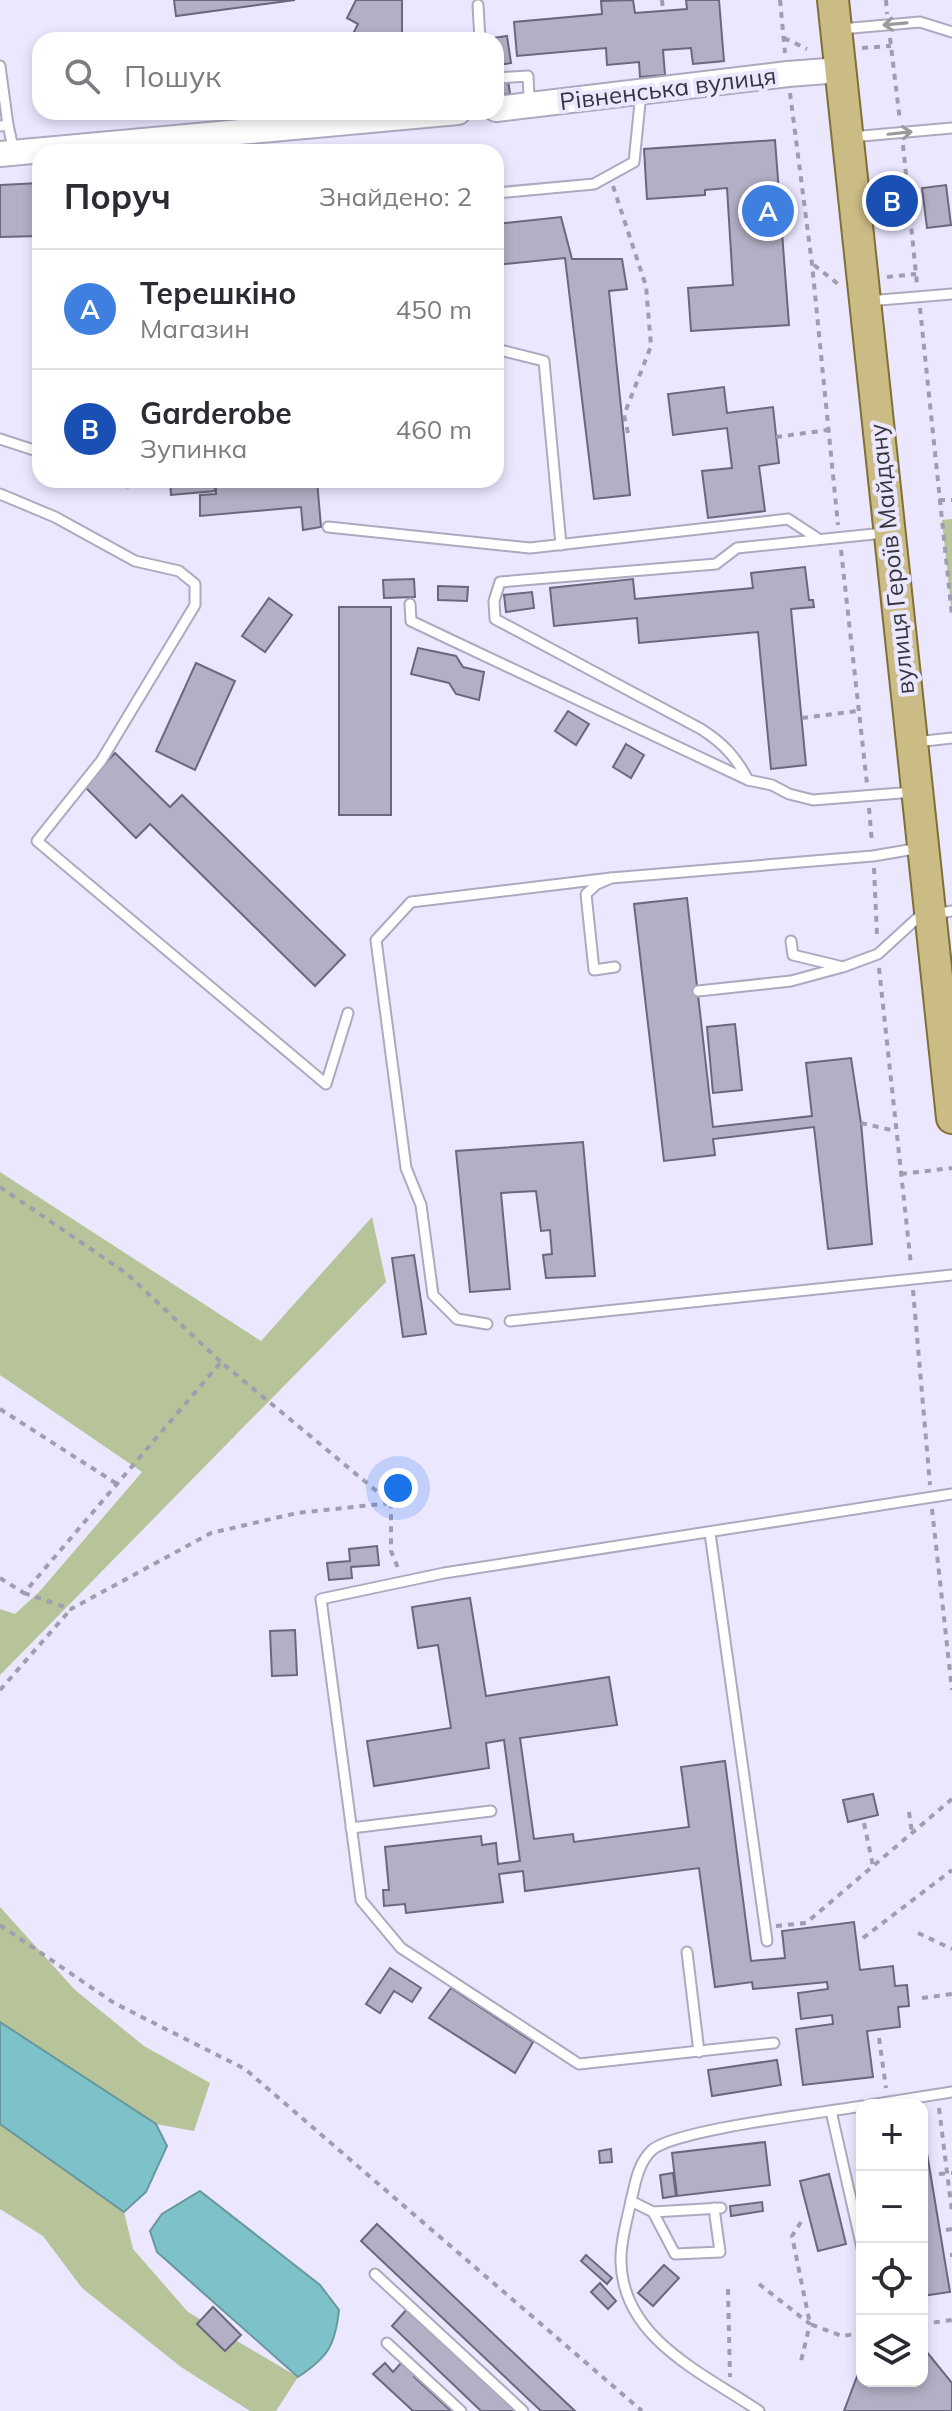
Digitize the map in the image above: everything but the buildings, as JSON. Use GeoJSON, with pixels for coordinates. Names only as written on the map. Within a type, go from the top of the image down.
{"type":"FeatureCollection","features":[{"type":"Feature","properties":{"kind":"main road","name":"вулиця Героїв Майдану"},"geometry":{"type":"LineString","coordinates":[[834,15],[923,848],[938,911],[952,1115]]}},
{"type":"Feature","properties":{"kind":"street","name":"Рівненська вулиця"},"geometry":{"type":"LineString","coordinates":[[504,108],[840,70]]}},
{"type":"Feature","properties":{"kind":"street"},"geometry":{"type":"LineString","coordinates":[[152,144],[382,120]]}},
{"type":"Feature","properties":{"kind":"street"},"geometry":{"type":"LineString","coordinates":[[7,153],[32,152]]}},
{"type":"Feature","properties":{"kind":"lane"},"geometry":{"type":"LineString","coordinates":[[478,5],[480,32]]}},
{"type":"Feature","properties":{"kind":"lane"},"geometry":{"type":"LineString","coordinates":[[834,15],[920,22],[952,32]]}},
{"type":"Feature","properties":{"kind":"lane"},"geometry":{"type":"LineString","coordinates":[[0,66],[7,153]]}},
{"type":"Feature","properties":{"kind":"lane"},"geometry":{"type":"LineString","coordinates":[[504,78],[528,76],[529,96],[524,106]]}},
{"type":"Feature","properties":{"kind":"lane"},"geometry":{"type":"LineString","coordinates":[[504,192],[594,184],[634,162],[641,93]]}},
{"type":"Feature","properties":{"kind":"lane"},"geometry":{"type":"LineString","coordinates":[[847,137],[952,128]]}},
{"type":"Feature","properties":{"kind":"lane"},"geometry":{"type":"LineString","coordinates":[[865,302],[952,294]]}},
{"type":"Feature","properties":{"kind":"lane"},"geometry":{"type":"LineString","coordinates":[[504,351],[544,361],[561,545]]}},
{"type":"Feature","properties":{"kind":"lane"},"geometry":{"type":"LineString","coordinates":[[0,439],[32,449]]}},
{"type":"Feature","properties":{"kind":"lane"},"geometry":{"type":"LineString","coordinates":[[0,494],[55,517],[135,561],[179,571],[195,584],[195,605],[101,761],[37,841],[326,1084],[348,1013]]}},
{"type":"Feature","properties":{"kind":"lane"},"geometry":{"type":"LineString","coordinates":[[328,527],[530,548],[788,519],[817,538]]}},
{"type":"Feature","properties":{"kind":"lane"},"geometry":{"type":"LineString","coordinates":[[748,780],[736,758],[701,729],[495,619],[496,590],[500,582],[716,564],[737,548],[889,532]]}},
{"type":"Feature","properties":{"kind":"lane"},"geometry":{"type":"LineString","coordinates":[[410,604],[411,621],[748,780],[813,800],[917,792]]}},
{"type":"Feature","properties":{"kind":"lane"},"geometry":{"type":"LineString","coordinates":[[912,743],[952,738]]}},
{"type":"Feature","properties":{"kind":"lane"},"geometry":{"type":"LineString","coordinates":[[487,1324],[457,1319],[433,1295],[421,1205],[406,1168],[376,940],[411,902],[611,878],[873,856],[923,848]]}},
{"type":"Feature","properties":{"kind":"lane"},"geometry":{"type":"LineString","coordinates":[[611,878],[597,884],[586,894],[594,970],[615,967]]}},
{"type":"Feature","properties":{"kind":"lane"},"geometry":{"type":"LineString","coordinates":[[698,991],[791,981],[843,967],[878,954],[938,911]]}},
{"type":"Feature","properties":{"kind":"lane"},"geometry":{"type":"LineString","coordinates":[[791,941],[793,955],[843,967]]}},
{"type":"Feature","properties":{"kind":"lane"},"geometry":{"type":"LineString","coordinates":[[510,1321],[952,1275]]}},
{"type":"Feature","properties":{"kind":"lane"},"geometry":{"type":"LineString","coordinates":[[774,2043],[579,2064],[401,1948],[361,1900],[321,1599],[444,1573],[952,1494]]}},
{"type":"Feature","properties":{"kind":"lane"},"geometry":{"type":"LineString","coordinates":[[710,1533],[767,1941]]}},
{"type":"Feature","properties":{"kind":"lane"},"geometry":{"type":"LineString","coordinates":[[351,1828],[491,1811]]}},
{"type":"Feature","properties":{"kind":"lane"},"geometry":{"type":"LineString","coordinates":[[687,1952],[699,2052]]}},
{"type":"Feature","properties":{"kind":"lane"},"geometry":{"type":"LineString","coordinates":[[907,2099],[952,2092]]}},
{"type":"Feature","properties":{"kind":"lane"},"geometry":{"type":"LineString","coordinates":[[759,2411],[663,2348],[631,2309],[621,2263],[638,2171],[652,2150],[680,2136],[856,2107]]}},
{"type":"Feature","properties":{"kind":"lane"},"geometry":{"type":"LineString","coordinates":[[831,2111],[861,2243]]}},
{"type":"Feature","properties":{"kind":"lane"},"geometry":{"type":"LineString","coordinates":[[631,2201],[653,2212],[718,2208],[720,2252],[675,2254],[653,2212]]}},
{"type":"Feature","properties":{"kind":"lane"},"geometry":{"type":"LineString","coordinates":[[375,2274],[523,2411]]}},
{"type":"Feature","properties":{"kind":"lane"},"geometry":{"type":"LineString","coordinates":[[387,2343],[461,2411]]}},
{"type":"Feature","properties":{"kind":"path"},"geometry":{"type":"LineString","coordinates":[[662,0],[663,11]]}},
{"type":"Feature","properties":{"kind":"path"},"geometry":{"type":"LineString","coordinates":[[610,175],[646,286],[651,346],[624,415],[628,433]]}},
{"type":"Feature","properties":{"kind":"path"},"geometry":{"type":"LineString","coordinates":[[776,437],[828,430]]}},
{"type":"Feature","properties":{"kind":"path"},"geometry":{"type":"LineString","coordinates":[[939,500],[952,500]]}},
{"type":"Feature","properties":{"kind":"path"},"geometry":{"type":"LineString","coordinates":[[802,718],[858,711]]}},
{"type":"Feature","properties":{"kind":"path"},"geometry":{"type":"LineString","coordinates":[[861,1123],[896,1131]]}},
{"type":"Feature","properties":{"kind":"path"},"geometry":{"type":"LineString","coordinates":[[901,1174],[952,1168]]}},
{"type":"Feature","properties":{"kind":"path"},"geometry":{"type":"LineString","coordinates":[[0,1187],[126,1273],[221,1362],[391,1503]]}},
{"type":"Feature","properties":{"kind":"path"},"geometry":{"type":"LineString","coordinates":[[24,1593],[221,1362]]}},
{"type":"Feature","properties":{"kind":"path"},"geometry":{"type":"LineString","coordinates":[[0,1409],[117,1484]]}},
{"type":"Feature","properties":{"kind":"path"},"geometry":{"type":"LineString","coordinates":[[391,1503],[391,1551],[403,1582]]}},
{"type":"Feature","properties":{"kind":"path"},"geometry":{"type":"LineString","coordinates":[[0,1690],[71,1609],[211,1533],[297,1513],[391,1503]]}},
{"type":"Feature","properties":{"kind":"path"},"geometry":{"type":"LineString","coordinates":[[0,1578],[24,1593],[71,1609]]}},
{"type":"Feature","properties":{"kind":"path"},"geometry":{"type":"LineString","coordinates":[[765,1927],[806,1923],[952,1799]]}},
{"type":"Feature","properties":{"kind":"path"},"geometry":{"type":"LineString","coordinates":[[909,1812],[912,1833]]}},
{"type":"Feature","properties":{"kind":"path"},"geometry":{"type":"LineString","coordinates":[[864,1823],[873,1866]]}},
{"type":"Feature","properties":{"kind":"path"},"geometry":{"type":"LineString","coordinates":[[863,1938],[952,1870]]}},
{"type":"Feature","properties":{"kind":"path"},"geometry":{"type":"LineString","coordinates":[[0,1925],[114,2003],[245,2069],[642,2411]]}},
{"type":"Feature","properties":{"kind":"path"},"geometry":{"type":"LineString","coordinates":[[918,1933],[952,1949]]}},
{"type":"Feature","properties":{"kind":"path"},"geometry":{"type":"LineString","coordinates":[[922,1998],[952,1994]]}},
{"type":"Feature","properties":{"kind":"path"},"geometry":{"type":"LineString","coordinates":[[879,2038],[888,2099]]}},
{"type":"Feature","properties":{"kind":"path"},"geometry":{"type":"LineString","coordinates":[[938,2094],[950,2174],[952,2212]]}},
{"type":"Feature","properties":{"kind":"path"},"geometry":{"type":"LineString","coordinates":[[939,2174],[950,2174]]}},
{"type":"Feature","properties":{"kind":"path"},"geometry":{"type":"LineString","coordinates":[[801,2222],[792,2236],[810,2324],[801,2361]]}},
{"type":"Feature","properties":{"kind":"path"},"geometry":{"type":"LineString","coordinates":[[759,2284],[810,2324],[842,2336],[856,2334]]}},
{"type":"Feature","properties":{"kind":"path"},"geometry":{"type":"LineString","coordinates":[[728,2289],[731,2392]]}},
{"type":"Feature","properties":{"kind":"path"},"geometry":{"type":"LineString","coordinates":[[928,2323],[952,2320]]}},
{"type":"Feature","properties":{"kind":"shaded area"},"geometry":{"type":"Polygon","coordinates":[[[952,519],[952,616],[942,520],[952,519]]]}},
{"type":"Feature","properties":{"kind":"shaded area"},"geometry":{"type":"Polygon","coordinates":[[[0,1172],[261,1341],[372,1217],[386,1282],[0,1675],[0,1609],[15,1614],[40,1591],[142,1472],[0,1375],[0,1172]]]}},
{"type":"Feature","properties":{"kind":"shaded area"},"geometry":{"type":"Polygon","coordinates":[[[0,1907],[75,1990],[144,2046],[210,2083],[194,2131],[156,2124],[0,2022],[0,1907]]]}},
{"type":"Feature","properties":{"kind":"shaded area"},"geometry":{"type":"Polygon","coordinates":[[[0,2022],[156,2124],[167,2146],[146,2192],[124,2212],[0,2124],[0,2022]]]}},
{"type":"Feature","properties":{"kind":"shaded area"},"geometry":{"type":"Polygon","coordinates":[[[0,2124],[124,2212],[133,2249],[188,2312],[298,2377],[276,2411],[250,2411],[181,2367],[82,2288],[43,2236],[0,2209],[0,2124]]]}},
{"type":"Feature","properties":{"kind":"shaded area"},"geometry":{"type":"Polygon","coordinates":[[[200,2191],[320,2285],[339,2310],[328,2350],[298,2377],[157,2252],[150,2231],[162,2214],[200,2191]]]}},
{"type":"Feature","properties":{"kind":"place","name":"Garderobe"},"geometry":{"type":"Point","coordinates":[892,201]}},
{"type":"Feature","properties":{"kind":"place","name":"Терешкіно"},"geometry":{"type":"Point","coordinates":[768,211]}}]}
